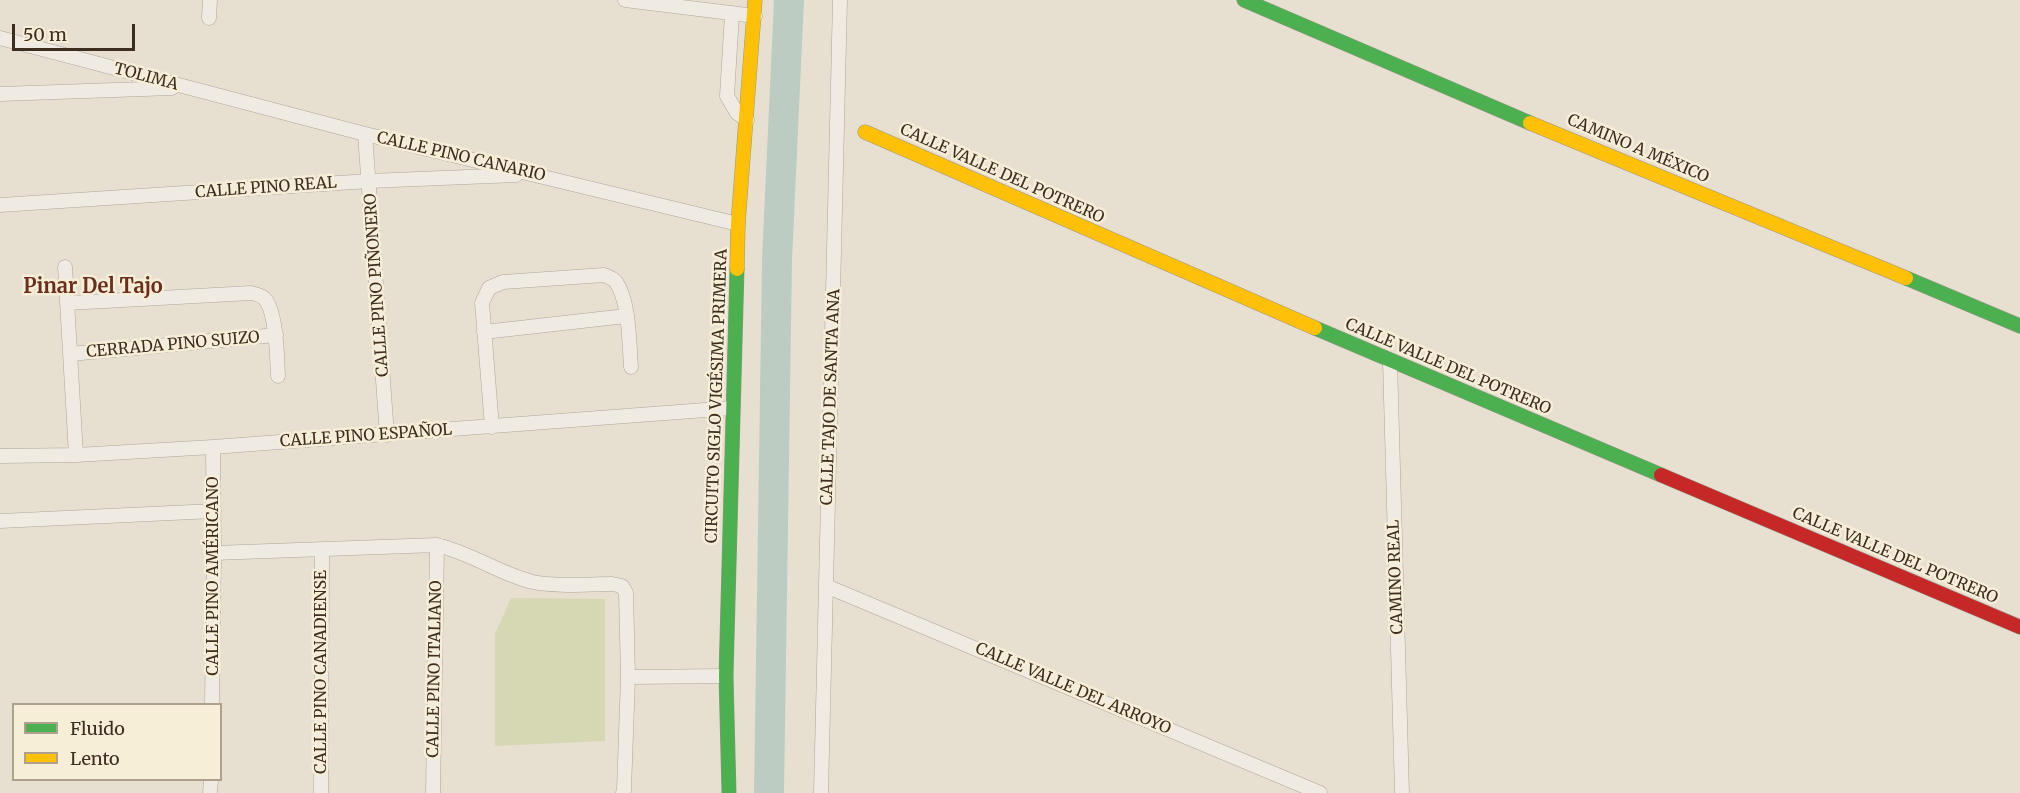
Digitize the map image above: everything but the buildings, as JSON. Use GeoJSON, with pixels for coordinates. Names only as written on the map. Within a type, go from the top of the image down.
{"type":"FeatureCollection","features":[{"type":"Feature","properties":{"kind":"street"},"geometry":{"type":"LineString","coordinates":[[208,18],[210,0]]}},
{"type":"Feature","properties":{"kind":"street"},"geometry":{"type":"LineString","coordinates":[[625,0],[755,16]]}},
{"type":"Feature","properties":{"kind":"street","name":"CIRCUITO SIGLO VIGÉSIMA PRIMERA"},"geometry":{"type":"LineString","coordinates":[[729,793],[726,676],[738,224],[755,0]]}},
{"type":"Feature","properties":{"kind":"street","name":"CALLE TAJO DE SANTA ANA"},"geometry":{"type":"LineString","coordinates":[[821,793],[840,0]]}},
{"type":"Feature","properties":{"kind":"street","name":"CAMINO A MÉXICO"},"geometry":{"type":"LineString","coordinates":[[1244,0],[1435,83],[2020,326]]}},
{"type":"Feature","properties":{"kind":"street"},"geometry":{"type":"LineString","coordinates":[[732,14],[727,96],[737,113],[747,120]]}},
{"type":"Feature","properties":{"kind":"street","name":"TOLIMA"},"geometry":{"type":"LineString","coordinates":[[0,38],[186,88]]}},
{"type":"Feature","properties":{"kind":"street","name":"TOLIMA"},"geometry":{"type":"LineString","coordinates":[[0,94],[186,88]]}},
{"type":"Feature","properties":{"kind":"street","name":"CALLE PINO CANARIO"},"geometry":{"type":"LineString","coordinates":[[186,88],[365,134],[738,224]]}},
{"type":"Feature","properties":{"kind":"street","name":"CALLE VALLE DEL POTRERO"},"geometry":{"type":"LineString","coordinates":[[865,132],[1390,361],[2020,627]]}},
{"type":"Feature","properties":{"kind":"street","name":"CALLE PINO PIÑONERO"},"geometry":{"type":"LineString","coordinates":[[365,134],[387,435]]}},
{"type":"Feature","properties":{"kind":"street","name":"CALLE PINO REAL"},"geometry":{"type":"LineString","coordinates":[[0,204],[369,181],[533,174]]}},
{"type":"Feature","properties":{"kind":"street"},"geometry":{"type":"LineString","coordinates":[[65,267],[76,455]]}},
{"type":"Feature","properties":{"kind":"street"},"geometry":{"type":"LineString","coordinates":[[492,427],[482,303],[489,288],[502,282],[604,275],[614,280],[621,293],[626,316],[631,367]]}},
{"type":"Feature","properties":{"kind":"street"},"geometry":{"type":"LineString","coordinates":[[68,303],[251,293],[260,296],[269,306],[276,335],[278,376]]}},
{"type":"Feature","properties":{"kind":"street"},"geometry":{"type":"LineString","coordinates":[[484,332],[626,316]]}},
{"type":"Feature","properties":{"kind":"street","name":"CERRADA PINO SUIZO"},"geometry":{"type":"LineString","coordinates":[[70,354],[276,335]]}},
{"type":"Feature","properties":{"kind":"street","name":"CAMINO REAL"},"geometry":{"type":"LineString","coordinates":[[1390,361],[1402,793]]}},
{"type":"Feature","properties":{"kind":"street","name":"CALLE PINO ESPAÑOL"},"geometry":{"type":"LineString","coordinates":[[0,456],[76,455],[213,447],[732,408]]}},
{"type":"Feature","properties":{"kind":"street","name":"CALLE PINO AMÉRICANO"},"geometry":{"type":"LineString","coordinates":[[212,703],[213,447]]}},
{"type":"Feature","properties":{"kind":"street"},"geometry":{"type":"LineString","coordinates":[[0,521],[214,511]]}},
{"type":"Feature","properties":{"kind":"street"},"geometry":{"type":"LineString","coordinates":[[214,553],[322,551],[437,545],[456,550],[533,582],[622,586],[626,593],[628,677],[623,793]]}},
{"type":"Feature","properties":{"kind":"street","name":"CALLE PINO ITALIANO"},"geometry":{"type":"LineString","coordinates":[[433,793],[437,545]]}},
{"type":"Feature","properties":{"kind":"street","name":"CALLE PINO CANADIENSE"},"geometry":{"type":"LineString","coordinates":[[321,793],[322,551]]}},
{"type":"Feature","properties":{"kind":"street","name":"CALLE VALLE DEL ARROYO"},"geometry":{"type":"LineString","coordinates":[[826,586],[1320,793]]}},
{"type":"Feature","properties":{"kind":"street"},"geometry":{"type":"LineString","coordinates":[[628,677],[726,676]]}},
{"type":"Feature","properties":{"kind":"green space"},"geometry":{"type":"Polygon","coordinates":[[[511,598],[605,599],[605,741],[495,746],[495,634],[511,598]]]}},
{"type":"Feature","properties":{"kind":"waterway"},"geometry":{"type":"LineString","coordinates":[[769,793],[777,260],[789,0]]}},
{"type":"Feature","properties":{"kind":"traffic: fast"},"geometry":{"type":"LineString","coordinates":[[1244,0],[1530,123]]}},
{"type":"Feature","properties":{"kind":"traffic: fast"},"geometry":{"type":"LineString","coordinates":[[729,793],[726,676],[737,269]]}},
{"type":"Feature","properties":{"kind":"traffic: fast"},"geometry":{"type":"LineString","coordinates":[[1906,278],[2020,326]]}},
{"type":"Feature","properties":{"kind":"traffic: fast"},"geometry":{"type":"LineString","coordinates":[[1315,328],[1661,475]]}},
{"type":"Feature","properties":{"kind":"traffic: slow"},"geometry":{"type":"LineString","coordinates":[[737,269],[738,224],[755,0]]}},
{"type":"Feature","properties":{"kind":"traffic: slow"},"geometry":{"type":"LineString","coordinates":[[1530,123],[1906,278]]}},
{"type":"Feature","properties":{"kind":"traffic: slow"},"geometry":{"type":"LineString","coordinates":[[865,132],[1315,328]]}},
{"type":"Feature","properties":{"kind":"traffic: jam"},"geometry":{"type":"LineString","coordinates":[[1661,475],[2020,627]]}},
{"type":"Feature","properties":{"kind":"district","name":"Pinar Del Tajo"},"geometry":{"type":"Point","coordinates":[93,287]}}]}
